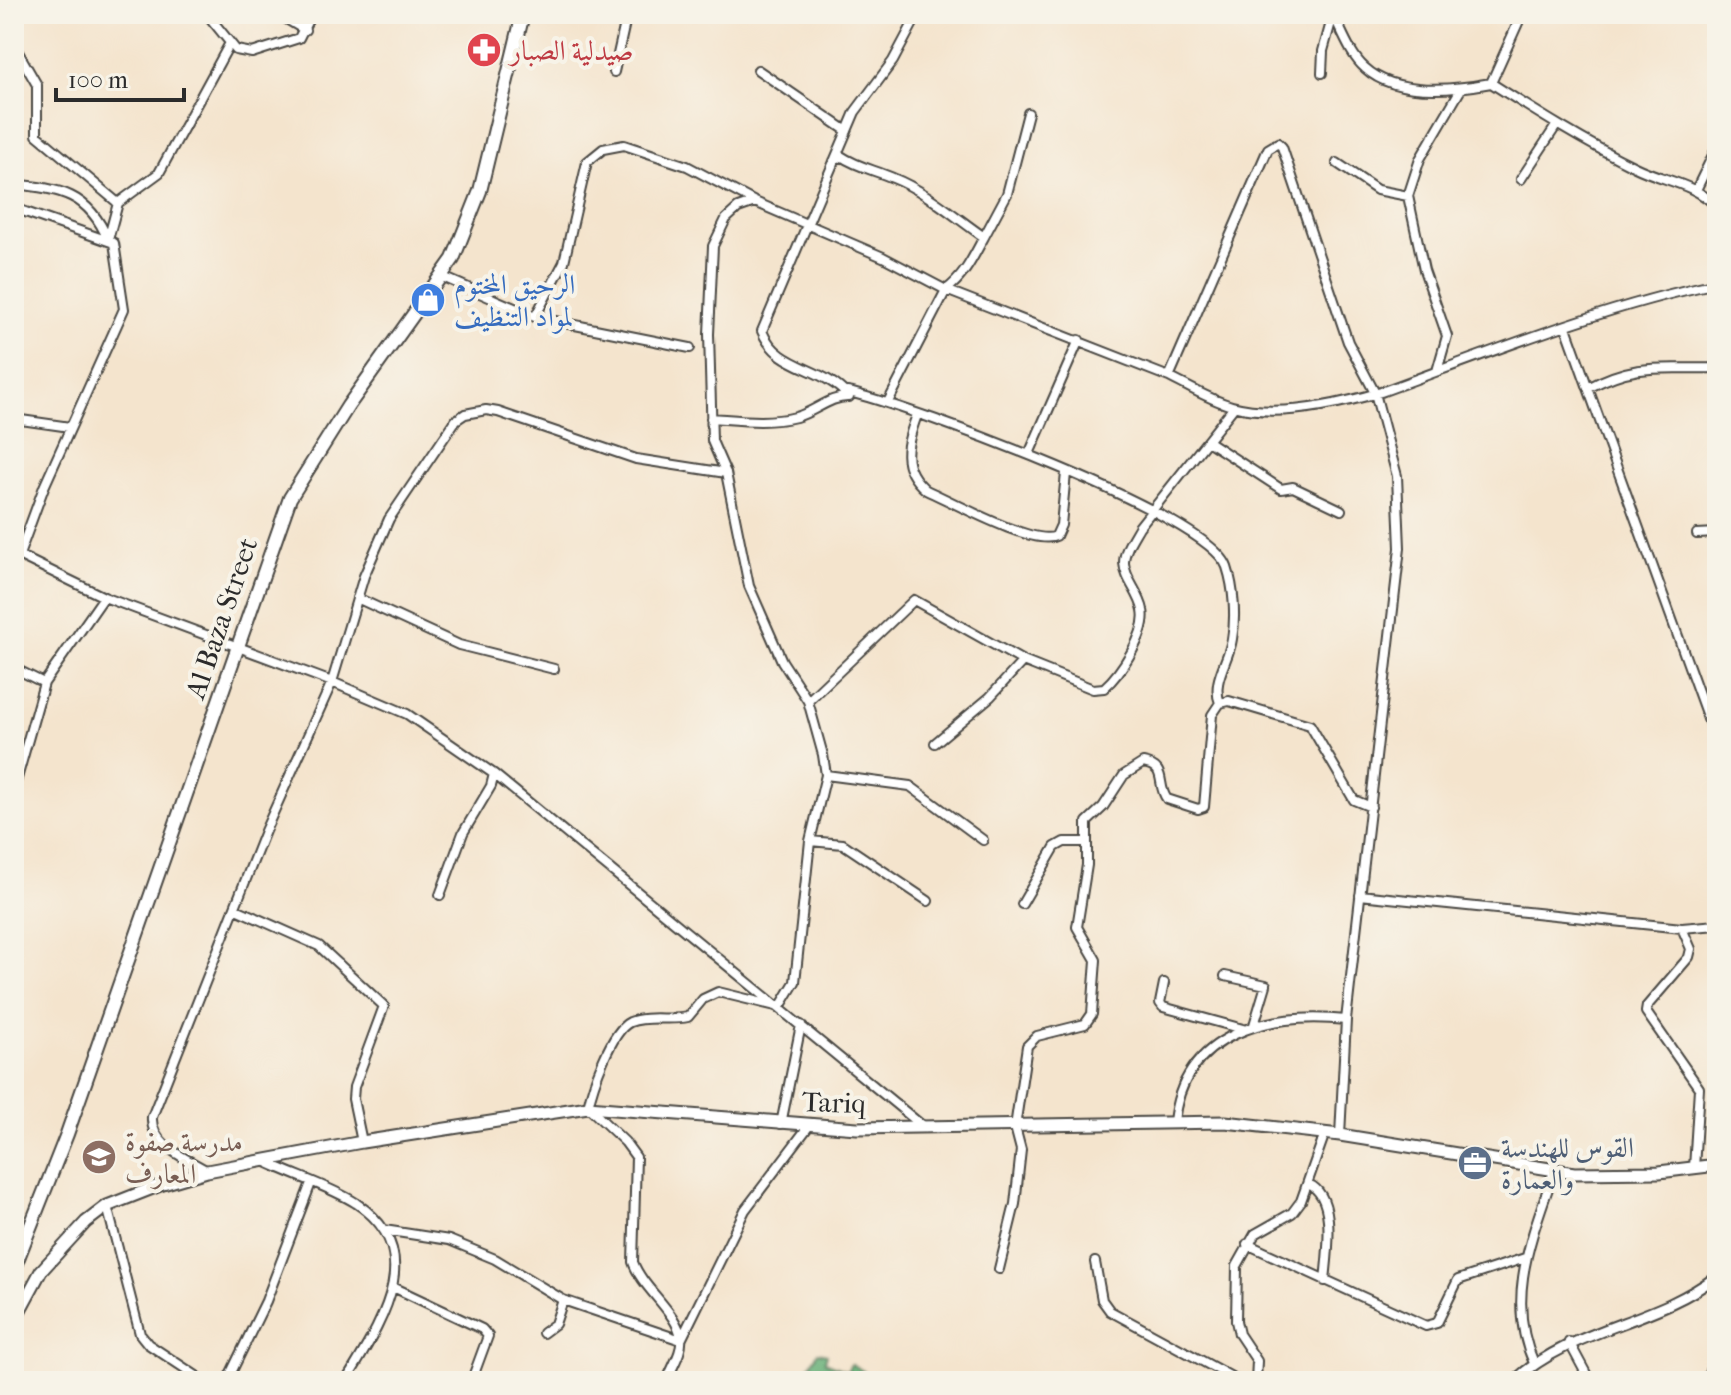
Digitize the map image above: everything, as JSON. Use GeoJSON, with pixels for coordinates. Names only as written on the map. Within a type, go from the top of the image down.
{"type":"FeatureCollection","features":[{"type":"Feature","properties":{"kind":"main road","name":"Al Baza Street"},"geometry":{"type":"LineString","coordinates":[[14,1268],[67,1134],[290,498],[309,465],[443,277],[480,191],[523,14]]}},
{"type":"Feature","properties":{"kind":"main road","name":"Tariq"},"geometry":{"type":"LineString","coordinates":[[14,1321],[18,1302],[50,1259],[80,1227],[107,1206],[207,1171],[362,1142],[588,1107],[808,1127],[926,1129],[1174,1122],[1250,1124],[1340,1135],[1554,1171],[1618,1174],[1717,1165]]}},
{"type":"Feature","properties":{"kind":"street"},"geometry":{"type":"LineString","coordinates":[[207,14],[236,50],[252,53],[293,42],[305,30],[311,14]]}},
{"type":"Feature","properties":{"kind":"street"},"geometry":{"type":"LineString","coordinates":[[278,14],[305,30]]}},
{"type":"Feature","properties":{"kind":"street"},"geometry":{"type":"LineString","coordinates":[[614,72],[627,14]]}},
{"type":"Feature","properties":{"kind":"street"},"geometry":{"type":"LineString","coordinates":[[849,397],[833,379],[776,355],[762,331],[855,112],[893,61],[918,14]]}},
{"type":"Feature","properties":{"kind":"street"},"geometry":{"type":"LineString","coordinates":[[1322,73],[1323,51],[1333,14]]}},
{"type":"Feature","properties":{"kind":"street"},"geometry":{"type":"LineString","coordinates":[[1333,14],[1358,60],[1372,73],[1413,87],[1461,89],[1491,83],[1556,126],[1637,169],[1696,190],[1717,207]]}},
{"type":"Feature","properties":{"kind":"street"},"geometry":{"type":"LineString","coordinates":[[1491,83],[1522,14]]}},
{"type":"Feature","properties":{"kind":"street"},"geometry":{"type":"LineString","coordinates":[[108,240],[118,203],[159,173],[230,43]]}},
{"type":"Feature","properties":{"kind":"street"},"geometry":{"type":"LineString","coordinates":[[14,45],[37,85],[37,135],[118,203]]}},
{"type":"Feature","properties":{"kind":"street"},"geometry":{"type":"LineString","coordinates":[[758,70],[847,131]]}},
{"type":"Feature","properties":{"kind":"street"},"geometry":{"type":"LineString","coordinates":[[1437,371],[1447,336],[1424,270],[1408,196],[1420,159],[1461,89]]}},
{"type":"Feature","properties":{"kind":"street"},"geometry":{"type":"LineString","coordinates":[[888,402],[946,290],[966,271],[1007,194],[1028,113]]}},
{"type":"Feature","properties":{"kind":"street"},"geometry":{"type":"LineString","coordinates":[[1521,179],[1556,126]]}},
{"type":"Feature","properties":{"kind":"street"},"geometry":{"type":"LineString","coordinates":[[1169,377],[1268,149],[1278,143],[1348,342],[1375,393],[1397,476],[1400,548],[1346,1020],[1340,1135]]}},
{"type":"Feature","properties":{"kind":"street"},"geometry":{"type":"LineString","coordinates":[[535,317],[564,262],[587,162],[603,149],[624,145],[687,166],[755,202],[883,257],[946,290],[1079,340],[1234,407],[1292,408],[1348,402],[1642,301],[1717,283]]}},
{"type":"Feature","properties":{"kind":"street"},"geometry":{"type":"LineString","coordinates":[[1696,190],[1717,147]]}},
{"type":"Feature","properties":{"kind":"street"},"geometry":{"type":"LineString","coordinates":[[834,161],[841,156],[859,167],[894,178],[922,193],[984,237]]}},
{"type":"Feature","properties":{"kind":"street"},"geometry":{"type":"LineString","coordinates":[[1337,163],[1377,190],[1408,196]]}},
{"type":"Feature","properties":{"kind":"street"},"geometry":{"type":"LineString","coordinates":[[14,184],[71,195],[93,209],[108,240],[118,252],[124,309],[16,554],[104,597],[236,646],[248,654],[332,682],[407,714],[494,774],[926,1129]]}},
{"type":"Feature","properties":{"kind":"street"},"geometry":{"type":"LineString","coordinates":[[755,202],[738,208],[726,219],[713,246],[710,292],[712,441],[726,473],[749,586],[782,661],[808,701],[818,730],[826,775],[810,841],[795,982],[780,1007]]}},
{"type":"Feature","properties":{"kind":"street"},"geometry":{"type":"LineString","coordinates":[[14,208],[108,240]]}},
{"type":"Feature","properties":{"kind":"street"},"geometry":{"type":"LineString","coordinates":[[443,277],[535,317],[690,348]]}},
{"type":"Feature","properties":{"kind":"street"},"geometry":{"type":"LineString","coordinates":[[1566,327],[1715,737],[1717,754]]}},
{"type":"Feature","properties":{"kind":"street"},"geometry":{"type":"LineString","coordinates":[[1029,454],[1079,340]]}},
{"type":"Feature","properties":{"kind":"street"},"geometry":{"type":"LineString","coordinates":[[1588,388],[1633,370],[1657,366],[1717,368]]}},
{"type":"Feature","properties":{"kind":"street"},"geometry":{"type":"LineString","coordinates":[[849,397],[847,392],[888,402],[1029,454],[1066,473],[1154,509],[1210,544],[1226,564],[1234,619],[1232,639],[1216,687],[1220,703]]}},
{"type":"Feature","properties":{"kind":"street"},"geometry":{"type":"LineString","coordinates":[[711,418],[778,420],[816,411],[836,397],[849,397]]}},
{"type":"Feature","properties":{"kind":"street"},"geometry":{"type":"LineString","coordinates":[[808,701],[914,600],[1023,661],[1093,689],[1108,685],[1142,628],[1144,613],[1126,570],[1125,556],[1139,527],[1234,407]]}},
{"type":"Feature","properties":{"kind":"street"},"geometry":{"type":"LineString","coordinates":[[207,1171],[160,1141],[152,1126],[152,1117],[265,831],[332,682],[374,548],[446,430],[465,414],[498,412],[636,459],[726,473]]}},
{"type":"Feature","properties":{"kind":"street"},"geometry":{"type":"LineString","coordinates":[[917,415],[905,457],[916,481],[926,490],[1017,531],[1044,539],[1056,536],[1061,525],[1066,473]]}},
{"type":"Feature","properties":{"kind":"street"},"geometry":{"type":"LineString","coordinates":[[14,419],[70,427]]}},
{"type":"Feature","properties":{"kind":"street"},"geometry":{"type":"LineString","coordinates":[[1209,442],[1281,489],[1293,487],[1341,510]]}},
{"type":"Feature","properties":{"kind":"street"},"geometry":{"type":"LineString","coordinates":[[1697,534],[1717,533]]}},
{"type":"Feature","properties":{"kind":"street"},"geometry":{"type":"LineString","coordinates":[[14,789],[44,683],[104,597]]}},
{"type":"Feature","properties":{"kind":"street"},"geometry":{"type":"LineString","coordinates":[[357,598],[459,645],[554,669]]}},
{"type":"Feature","properties":{"kind":"street"},"geometry":{"type":"LineString","coordinates":[[935,743],[990,697],[1023,661]]}},
{"type":"Feature","properties":{"kind":"street"},"geometry":{"type":"LineString","coordinates":[[14,668],[44,683]]}},
{"type":"Feature","properties":{"kind":"street"},"geometry":{"type":"LineString","coordinates":[[999,1269],[1015,1204],[1021,1150],[1015,1127],[1029,1042],[1037,1036],[1085,1024],[1092,1014],[1095,955],[1077,927],[1087,842],[1086,826],[1090,816],[1103,807],[1124,775],[1138,764],[1157,768],[1167,799],[1198,809],[1204,807],[1212,715],[1220,703],[1229,701],[1310,725],[1354,800],[1371,807]]}},
{"type":"Feature","properties":{"kind":"street"},"geometry":{"type":"LineString","coordinates":[[440,895],[463,833],[491,786],[494,774]]}},
{"type":"Feature","properties":{"kind":"street"},"geometry":{"type":"LineString","coordinates":[[826,775],[910,786],[983,840]]}},
{"type":"Feature","properties":{"kind":"street"},"geometry":{"type":"LineString","coordinates":[[810,841],[843,844],[928,901]]}},
{"type":"Feature","properties":{"kind":"street"},"geometry":{"type":"LineString","coordinates":[[1022,904],[1055,847],[1064,842],[1087,842]]}},
{"type":"Feature","properties":{"kind":"street"},"geometry":{"type":"LineString","coordinates":[[1360,895],[1682,928],[1717,925]]}},
{"type":"Feature","properties":{"kind":"street"},"geometry":{"type":"LineString","coordinates":[[236,909],[319,946],[384,1006],[354,1087],[353,1099],[362,1142]]}},
{"type":"Feature","properties":{"kind":"street"},"geometry":{"type":"LineString","coordinates":[[1682,928],[1691,949],[1689,957],[1647,1006],[1646,1012],[1699,1088],[1694,1168]]}},
{"type":"Feature","properties":{"kind":"street"},"geometry":{"type":"LineString","coordinates":[[1225,976],[1266,985],[1254,1025]]}},
{"type":"Feature","properties":{"kind":"street"},"geometry":{"type":"LineString","coordinates":[[1164,983],[1160,1003],[1163,1007],[1243,1029]]}},
{"type":"Feature","properties":{"kind":"street"},"geometry":{"type":"LineString","coordinates":[[681,1340],[676,1325],[637,1274],[633,1262],[636,1157],[625,1142],[588,1107],[604,1059],[621,1030],[631,1022],[688,1017],[703,999],[718,992],[780,1007]]}},
{"type":"Feature","properties":{"kind":"street"},"geometry":{"type":"LineString","coordinates":[[1174,1122],[1176,1097],[1185,1077],[1243,1029],[1298,1016],[1346,1020]]}},
{"type":"Feature","properties":{"kind":"street"},"geometry":{"type":"LineString","coordinates":[[781,1124],[801,1025]]}},
{"type":"Feature","properties":{"kind":"street"},"geometry":{"type":"LineString","coordinates":[[667,1381],[681,1340],[745,1210],[808,1127]]}},
{"type":"Feature","properties":{"kind":"street"},"geometry":{"type":"LineString","coordinates":[[1256,1381],[1257,1361],[1239,1334],[1234,1304],[1237,1266],[1247,1244],[1264,1227],[1292,1213],[1308,1184],[1325,1133]]}},
{"type":"Feature","properties":{"kind":"street"},"geometry":{"type":"LineString","coordinates":[[266,1162],[358,1205],[384,1230],[395,1255],[393,1287],[367,1346],[346,1381]]}},
{"type":"Feature","properties":{"kind":"street"},"geometry":{"type":"LineString","coordinates":[[1534,1363],[1520,1318],[1525,1258],[1554,1171]]}},
{"type":"Feature","properties":{"kind":"street"},"geometry":{"type":"LineString","coordinates":[[227,1381],[266,1301],[311,1183]]}},
{"type":"Feature","properties":{"kind":"street"},"geometry":{"type":"LineString","coordinates":[[1308,1184],[1318,1191],[1330,1221],[1325,1281]]}},
{"type":"Feature","properties":{"kind":"street"},"geometry":{"type":"LineString","coordinates":[[107,1206],[140,1334],[148,1344],[204,1381]]}},
{"type":"Feature","properties":{"kind":"street"},"geometry":{"type":"LineString","coordinates":[[384,1230],[449,1240],[495,1259],[563,1300],[681,1340]]}},
{"type":"Feature","properties":{"kind":"street"},"geometry":{"type":"LineString","coordinates":[[1247,1244],[1431,1326],[1437,1323],[1458,1280],[1525,1258]]}},
{"type":"Feature","properties":{"kind":"street"},"geometry":{"type":"LineString","coordinates":[[1095,1262],[1102,1300],[1110,1311],[1239,1381]]}},
{"type":"Feature","properties":{"kind":"street"},"geometry":{"type":"LineString","coordinates":[[1514,1381],[1534,1363],[1569,1342],[1661,1309],[1695,1293],[1717,1276]]}},
{"type":"Feature","properties":{"kind":"street"},"geometry":{"type":"LineString","coordinates":[[393,1287],[482,1329],[488,1336],[474,1374],[481,1381]]}},
{"type":"Feature","properties":{"kind":"street"},"geometry":{"type":"LineString","coordinates":[[543,1333],[555,1324],[563,1300]]}},
{"type":"Feature","properties":{"kind":"street"},"geometry":{"type":"LineString","coordinates":[[1569,1342],[1590,1381]]}},
{"type":"Feature","properties":{"kind":"street"},"geometry":{"type":"LineString","coordinates":[[1707,1381],[1717,1348]]}},
{"type":"Feature","properties":{"kind":"green space"},"geometry":{"type":"Polygon","coordinates":[[[818,1352],[827,1354],[825,1362],[847,1371],[851,1364],[881,1381],[801,1381],[818,1352]]]}},
{"type":"Feature","properties":{"kind":"place","name":"صيدلية الصبار"},"geometry":{"type":"Point","coordinates":[484,50]}},
{"type":"Feature","properties":{"kind":"place","name":"الرحيق المختوم لمواد التنظيف"},"geometry":{"type":"Point","coordinates":[428,300]}},
{"type":"Feature","properties":{"kind":"place","name":"مدرسة صفوة المعارف"},"geometry":{"type":"Point","coordinates":[99,1157]}},
{"type":"Feature","properties":{"kind":"place","name":"القوس للهندسة والعمارة"},"geometry":{"type":"Point","coordinates":[1475,1163]}}]}
